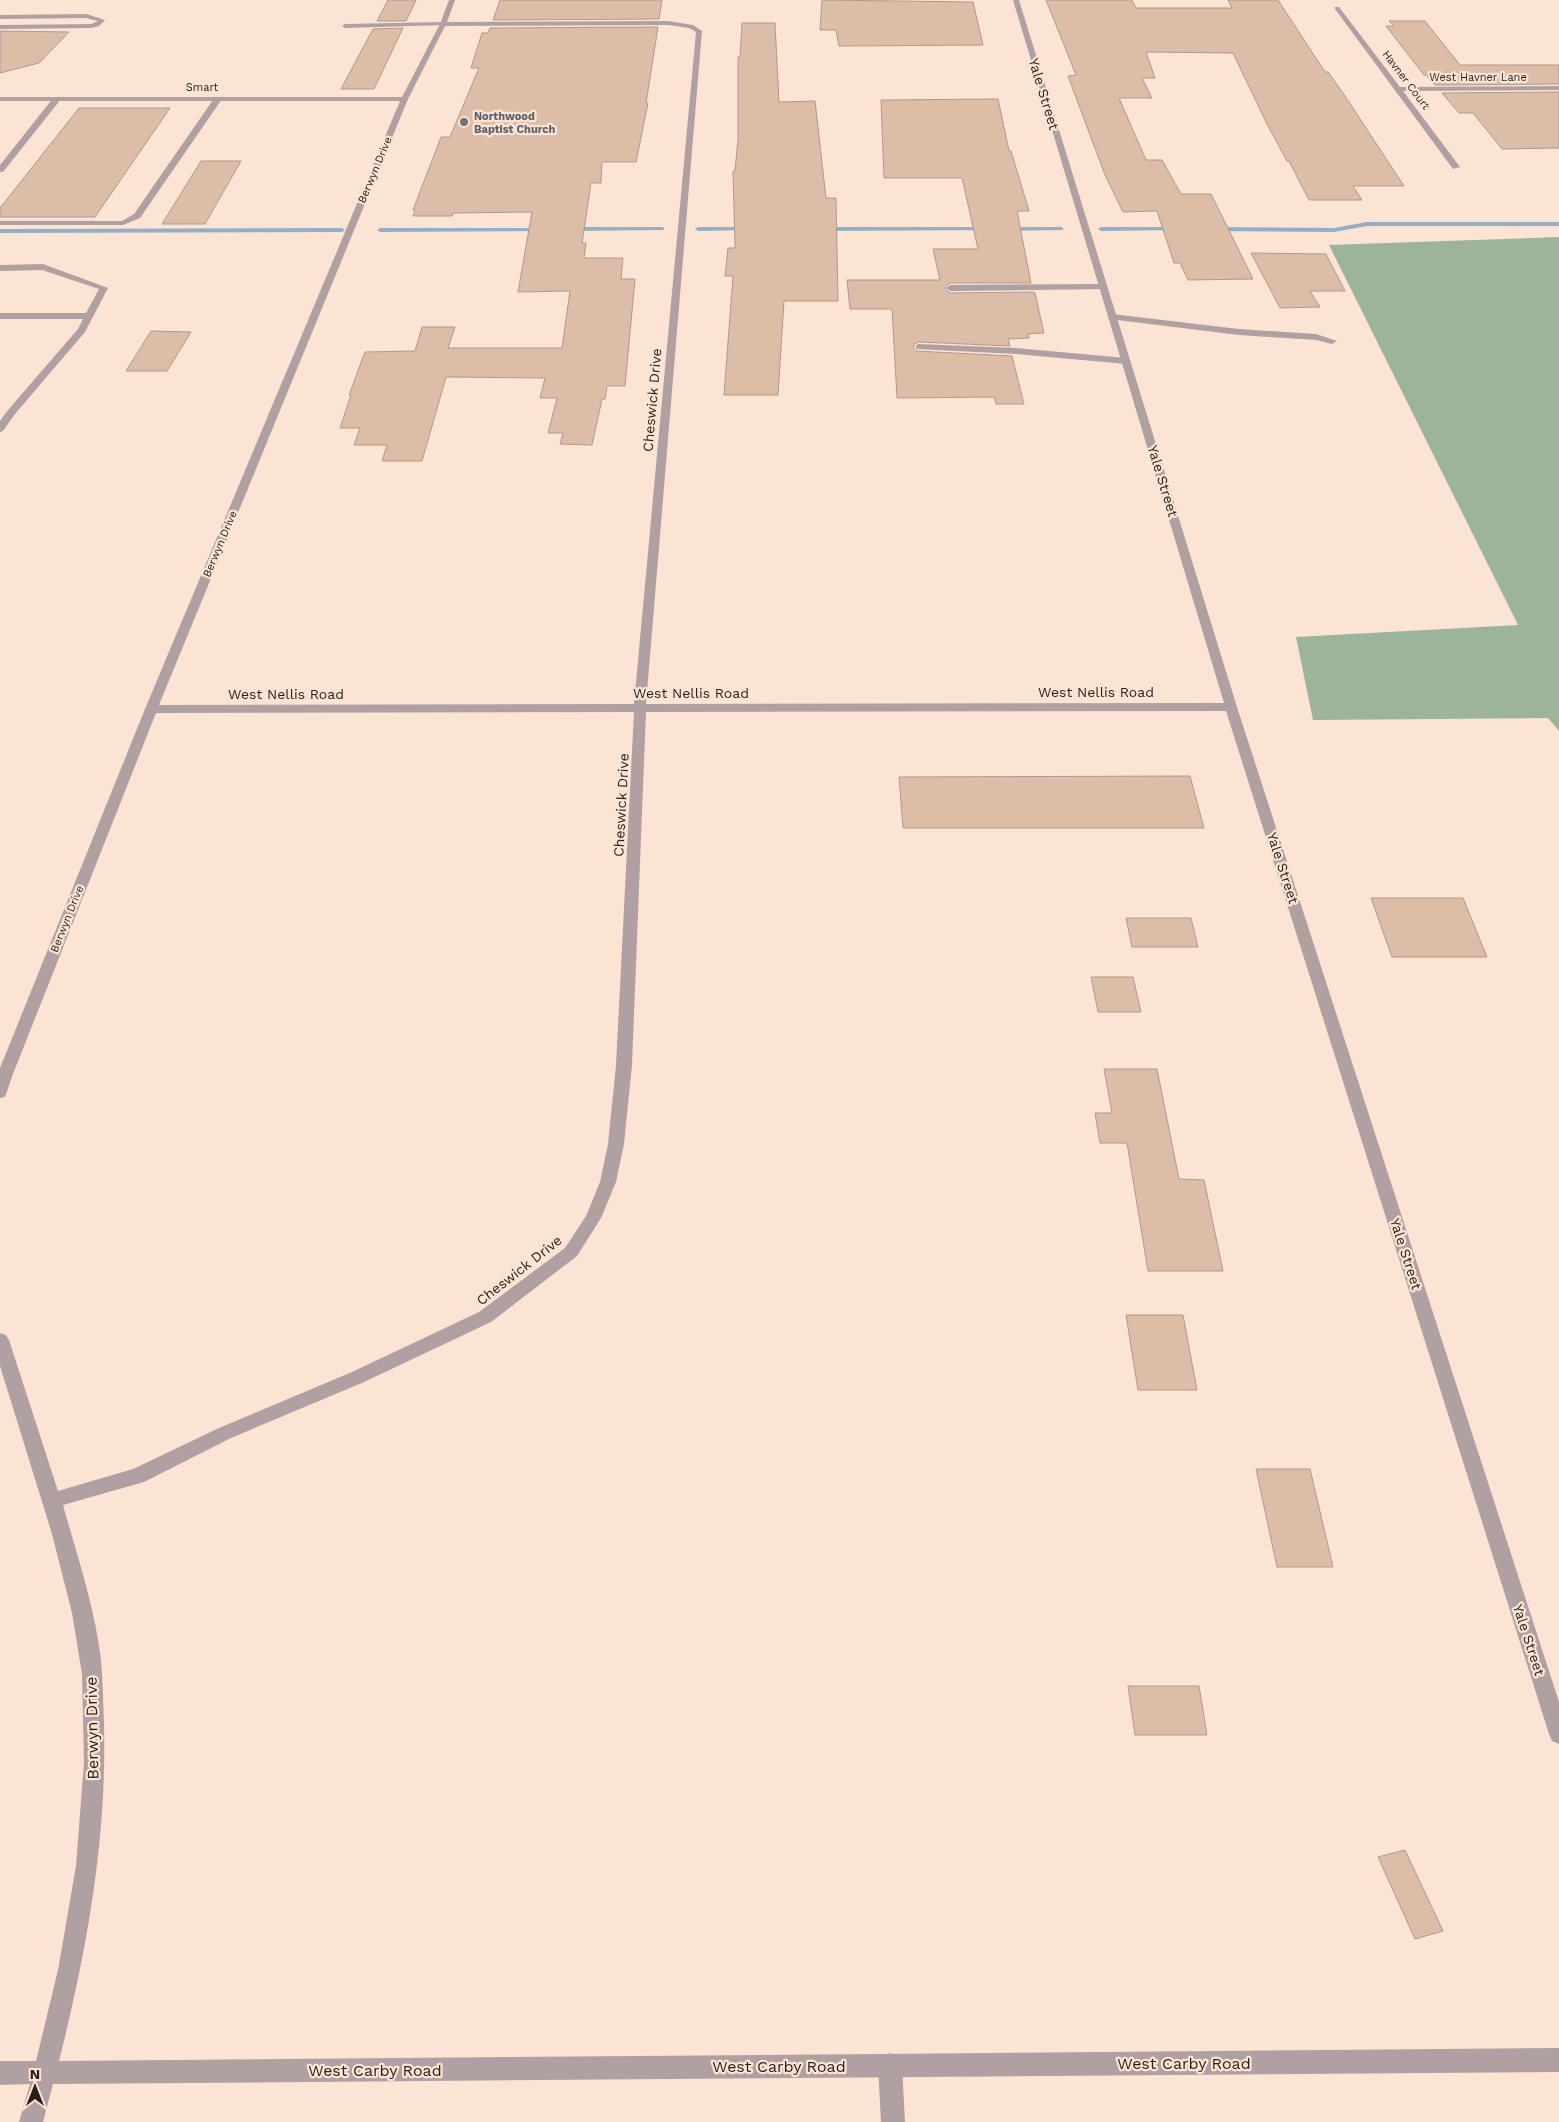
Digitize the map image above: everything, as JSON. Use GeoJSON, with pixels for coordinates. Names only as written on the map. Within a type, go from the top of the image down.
{"type":"FeatureCollection","features":[{"type":"Feature","properties":{"kind":"street","name":"Berwyn Drive"},"geometry":{"type":"LineString","coordinates":[[0,1093],[5,1074],[151,709],[404,98],[443,24],[452,0]]}},
{"type":"Feature","properties":{"kind":"street","name":"Yale Street"},"geometry":{"type":"LineString","coordinates":[[1016,0],[1231,707],[1559,1734]]}},
{"type":"Feature","properties":{"kind":"street","name":"Havner Court"},"geometry":{"type":"LineString","coordinates":[[1337,8],[1456,167]]}},
{"type":"Feature","properties":{"kind":"street"},"geometry":{"type":"LineString","coordinates":[[0,16],[86,16],[102,20],[98,24],[91,26],[0,27]]}},
{"type":"Feature","properties":{"kind":"street"},"geometry":{"type":"LineString","coordinates":[[345,26],[443,24]]}},
{"type":"Feature","properties":{"kind":"street","name":"Cheswick Drive"},"geometry":{"type":"LineString","coordinates":[[53,1500],[137,1476],[225,1432],[358,1377],[485,1317],[571,1252],[592,1218],[608,1182],[616,1144],[624,1065],[640,708],[699,31],[691,26],[668,24],[443,24]]}},
{"type":"Feature","properties":{"kind":"street","name":"West Havner Lane"},"geometry":{"type":"LineString","coordinates":[[1398,88],[1559,88]]}},
{"type":"Feature","properties":{"kind":"street"},"geometry":{"type":"LineString","coordinates":[[0,222],[124,223],[138,216],[218,98]]}},
{"type":"Feature","properties":{"kind":"street","name":"Smart"},"geometry":{"type":"LineString","coordinates":[[0,99],[404,98]]}},
{"type":"Feature","properties":{"kind":"street"},"geometry":{"type":"LineString","coordinates":[[0,170],[57,99]]}},
{"type":"Feature","properties":{"kind":"street"},"geometry":{"type":"LineString","coordinates":[[0,268],[43,267],[104,288],[82,330],[11,412],[0,429]]}},
{"type":"Feature","properties":{"kind":"street"},"geometry":{"type":"LineString","coordinates":[[950,288],[1103,287]]}},
{"type":"Feature","properties":{"kind":"street"},"geometry":{"type":"LineString","coordinates":[[0,316],[89,316]]}},
{"type":"Feature","properties":{"kind":"street"},"geometry":{"type":"LineString","coordinates":[[1112,316],[1239,332],[1316,337],[1332,341]]}},
{"type":"Feature","properties":{"kind":"street"},"geometry":{"type":"LineString","coordinates":[[919,347],[1016,351],[1126,361]]}},
{"type":"Feature","properties":{"kind":"street","name":"West Nellis Road"},"geometry":{"type":"LineString","coordinates":[[151,709],[1231,707]]}},
{"type":"Feature","properties":{"kind":"street","name":"Berwyn Drive"},"geometry":{"type":"LineString","coordinates":[[0,1340],[53,1500],[90,1655],[95,1750],[87,1870],[73,1950],[45,2072],[31,2122]]}},
{"type":"Feature","properties":{"kind":"street","name":"West Carby Road"},"geometry":{"type":"LineString","coordinates":[[0,2073],[1559,2060]]}},
{"type":"Feature","properties":{"kind":"street"},"geometry":{"type":"LineString","coordinates":[[890,2065],[893,2122]]}},
{"type":"Feature","properties":{"kind":"green space"},"geometry":{"type":"Polygon","coordinates":[[[1559,237],[1559,731],[1548,718],[1313,720],[1296,637],[1518,625],[1329,245],[1559,237]]]}},
{"type":"Feature","properties":{"kind":"building"},"geometry":{"type":"Polygon","coordinates":[[[388,0],[416,0],[406,21],[377,21],[388,0]]]}},
{"type":"Feature","properties":{"kind":"building"},"geometry":{"type":"Polygon","coordinates":[[[500,0],[662,0],[659,19],[493,20],[500,0]]]}},
{"type":"Feature","properties":{"kind":"building"},"geometry":{"type":"Polygon","coordinates":[[[822,0],[973,2],[983,45],[839,46],[836,30],[820,30],[822,0]]]}},
{"type":"Feature","properties":{"kind":"building"},"geometry":{"type":"Polygon","coordinates":[[[1046,0],[1132,0],[1136,8],[1232,8],[1228,0],[1278,0],[1325,72],[1328,72],[1343,93],[1404,186],[1353,186],[1362,200],[1309,200],[1267,124],[1233,53],[1146,52],[1155,78],[1142,78],[1152,98],[1119,98],[1146,160],[1162,160],[1181,194],[1211,194],[1253,279],[1188,280],[1180,263],[1174,263],[1157,211],[1123,212],[1105,175],[1068,76],[1076,75],[1046,0]]]}},
{"type":"Feature","properties":{"kind":"building"},"geometry":{"type":"Polygon","coordinates":[[[1389,21],[1425,21],[1460,65],[1559,65],[1559,84],[1435,85],[1424,75],[1386,26],[1394,26],[1389,21]]]}},
{"type":"Feature","properties":{"kind":"building"},"geometry":{"type":"Polygon","coordinates":[[[742,23],[775,23],[779,102],[815,101],[826,198],[836,198],[838,301],[784,301],[778,395],[724,395],[733,276],[725,276],[728,248],[735,248],[733,171],[735,171],[738,139],[738,57],[740,57],[742,23]]]}},
{"type":"Feature","properties":{"kind":"building"},"geometry":{"type":"Polygon","coordinates":[[[658,27],[646,103],[648,103],[636,162],[602,162],[601,183],[591,183],[582,243],[586,243],[584,258],[623,258],[621,279],[635,279],[625,386],[607,386],[605,399],[602,399],[592,445],[560,444],[563,433],[548,433],[557,398],[540,398],[545,378],[446,377],[422,461],[382,461],[387,445],[354,445],[360,428],[340,428],[351,395],[349,395],[365,352],[415,351],[422,327],[455,327],[448,348],[562,348],[570,291],[518,292],[532,212],[453,213],[452,216],[413,216],[415,210],[413,210],[441,137],[450,137],[479,68],[471,68],[482,33],[488,33],[490,28],[658,27]]]}},
{"type":"Feature","properties":{"kind":"building"},"geometry":{"type":"Polygon","coordinates":[[[403,28],[374,89],[341,89],[373,29],[403,28]]]}},
{"type":"Feature","properties":{"kind":"building"},"geometry":{"type":"Polygon","coordinates":[[[0,31],[69,32],[39,63],[0,73],[0,31]]]}},
{"type":"Feature","properties":{"kind":"building"},"geometry":{"type":"Polygon","coordinates":[[[1559,92],[1559,148],[1502,149],[1473,113],[1459,113],[1442,93],[1559,92]]]}},
{"type":"Feature","properties":{"kind":"building"},"geometry":{"type":"Polygon","coordinates":[[[998,99],[1009,151],[1011,151],[1029,211],[1017,211],[1031,283],[950,283],[944,288],[950,293],[1033,292],[1035,293],[1044,333],[1028,334],[1029,338],[1008,339],[1010,346],[919,342],[914,344],[914,349],[916,351],[1012,356],[1024,404],[996,404],[994,397],[897,398],[892,309],[850,309],[847,280],[940,280],[933,249],[978,249],[962,178],[884,178],[881,100],[998,99]]]}},
{"type":"Feature","properties":{"kind":"building"},"geometry":{"type":"Polygon","coordinates":[[[79,108],[170,108],[95,217],[0,217],[0,208],[79,108]]]}},
{"type":"Feature","properties":{"kind":"building"},"geometry":{"type":"Polygon","coordinates":[[[201,161],[241,161],[205,224],[162,224],[201,161]]]}},
{"type":"Feature","properties":{"kind":"building"},"geometry":{"type":"Polygon","coordinates":[[[1251,253],[1326,254],[1345,291],[1310,291],[1320,307],[1280,308],[1251,253]]]}},
{"type":"Feature","properties":{"kind":"building"},"geometry":{"type":"Polygon","coordinates":[[[151,331],[191,332],[167,371],[126,371],[151,331]]]}},
{"type":"Feature","properties":{"kind":"building"},"geometry":{"type":"Polygon","coordinates":[[[1190,776],[1204,828],[903,828],[899,777],[1190,776]]]}},
{"type":"Feature","properties":{"kind":"building"},"geometry":{"type":"Polygon","coordinates":[[[1371,898],[1463,898],[1487,957],[1392,957],[1371,898]]]}},
{"type":"Feature","properties":{"kind":"building"},"geometry":{"type":"Polygon","coordinates":[[[1126,918],[1191,918],[1198,947],[1132,947],[1126,918]]]}},
{"type":"Feature","properties":{"kind":"building"},"geometry":{"type":"Polygon","coordinates":[[[1091,977],[1133,977],[1141,1012],[1098,1012],[1091,977]]]}},
{"type":"Feature","properties":{"kind":"building"},"geometry":{"type":"Polygon","coordinates":[[[1104,1069],[1157,1069],[1179,1179],[1204,1180],[1223,1271],[1148,1271],[1127,1143],[1100,1143],[1095,1113],[1112,1113],[1104,1069]]]}},
{"type":"Feature","properties":{"kind":"building"},"geometry":{"type":"Polygon","coordinates":[[[1126,1315],[1183,1315],[1197,1390],[1138,1390],[1126,1315]]]}},
{"type":"Feature","properties":{"kind":"building"},"geometry":{"type":"Polygon","coordinates":[[[1256,1469],[1310,1469],[1333,1567],[1277,1567],[1256,1469]]]}},
{"type":"Feature","properties":{"kind":"building"},"geometry":{"type":"Polygon","coordinates":[[[1128,1686],[1199,1686],[1207,1735],[1135,1735],[1128,1686]]]}},
{"type":"Feature","properties":{"kind":"building"},"geometry":{"type":"Polygon","coordinates":[[[1405,1850],[1443,1931],[1415,1939],[1378,1857],[1405,1850]]]}},
{"type":"Feature","properties":{"kind":"waterway"},"geometry":{"type":"LineString","coordinates":[[1215,229],[1334,230],[1367,224],[1559,224]]}},
{"type":"Feature","properties":{"kind":"waterway"},"geometry":{"type":"LineString","coordinates":[[570,229],[662,229]]}},
{"type":"Feature","properties":{"kind":"waterway"},"geometry":{"type":"LineString","coordinates":[[698,229],[749,229]]}},
{"type":"Feature","properties":{"kind":"waterway"},"geometry":{"type":"LineString","coordinates":[[822,229],[989,229]]}},
{"type":"Feature","properties":{"kind":"waterway"},"geometry":{"type":"LineString","coordinates":[[1007,229],[1061,229]]}},
{"type":"Feature","properties":{"kind":"waterway"},"geometry":{"type":"LineString","coordinates":[[1101,229],[1176,229]]}},
{"type":"Feature","properties":{"kind":"waterway"},"geometry":{"type":"LineString","coordinates":[[0,231],[342,230]]}},
{"type":"Feature","properties":{"kind":"waterway"},"geometry":{"type":"LineString","coordinates":[[380,230],[544,230]]}},
{"type":"Feature","properties":{"kind":"place","name":"Northwood Baptist Church"},"geometry":{"type":"Point","coordinates":[464,122]}}]}
